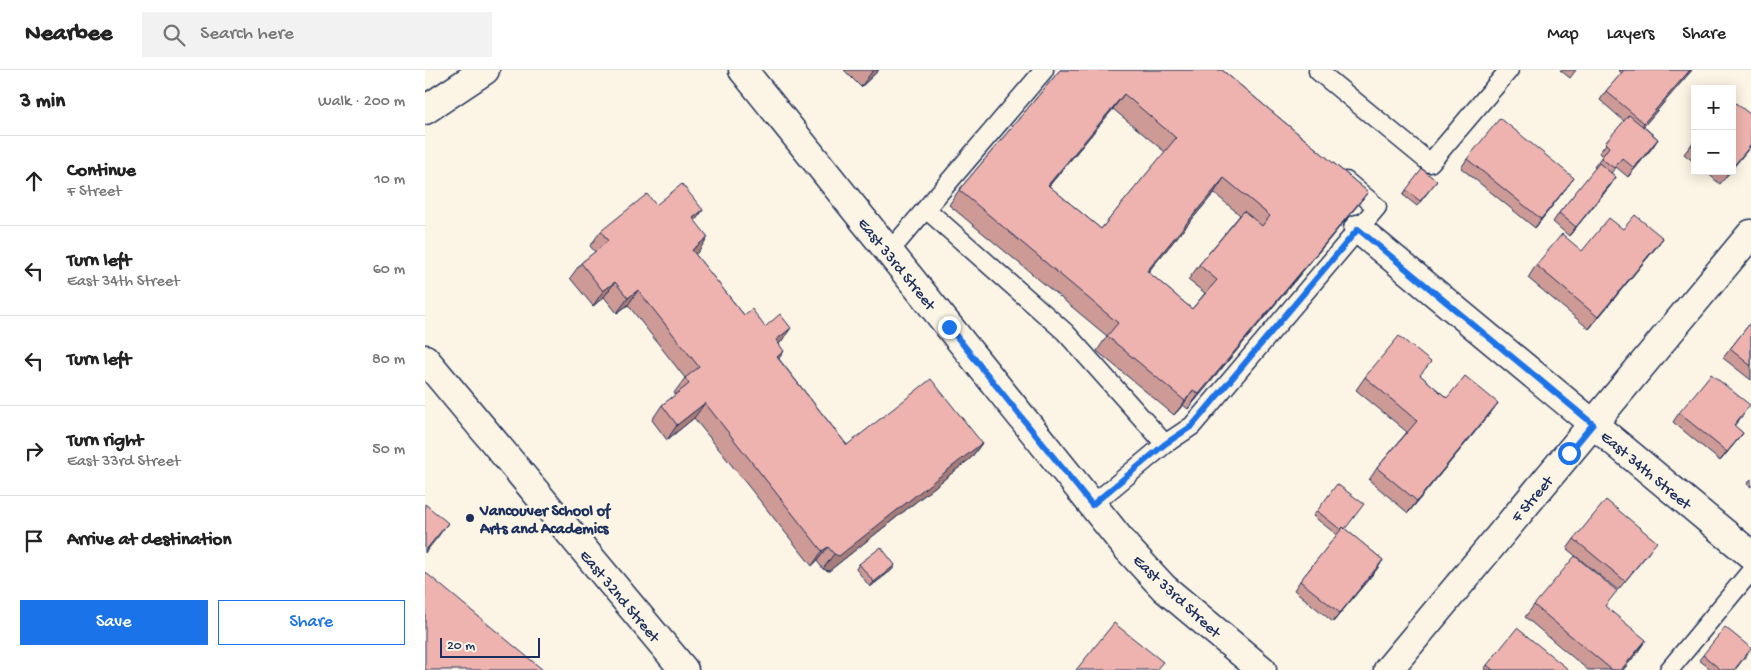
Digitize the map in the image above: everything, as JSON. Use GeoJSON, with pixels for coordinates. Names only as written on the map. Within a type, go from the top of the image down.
{"type":"FeatureCollection","features":[{"type":"Feature","properties":{"kind":"street"},"geometry":{"type":"LineString","coordinates":[[425,110],[485,70]]}},
{"type":"Feature","properties":{"kind":"street","name":"East 33rd Street"},"geometry":{"type":"LineString","coordinates":[[743,70],[1132,554],[1164,588],[1261,670]]}},
{"type":"Feature","properties":{"kind":"street","name":"East 34th Street"},"geometry":{"type":"LineString","coordinates":[[1358,229],[1751,555]]}},
{"type":"Feature","properties":{"kind":"street","name":"F Street"},"geometry":{"type":"LineString","coordinates":[[1388,670],[1751,234]]}},
{"type":"Feature","properties":{"kind":"street","name":"East 32nd Street"},"geometry":{"type":"LineString","coordinates":[[425,359],[684,670]]}},
{"type":"Feature","properties":{"kind":"lane"},"geometry":{"type":"LineString","coordinates":[[889,252],[1044,70]]}},
{"type":"Feature","properties":{"kind":"lane"},"geometry":{"type":"LineString","coordinates":[[1318,72],[1430,163],[1509,70]]}},
{"type":"Feature","properties":{"kind":"lane"},"geometry":{"type":"LineString","coordinates":[[1092,505],[1165,444],[1192,426],[1377,207],[1333,170]]}},
{"type":"Feature","properties":{"kind":"lane"},"geometry":{"type":"LineString","coordinates":[[926,209],[1065,332],[1165,444]]}},
{"type":"Feature","properties":{"kind":"lane"},"geometry":{"type":"LineString","coordinates":[[1669,670],[1751,571]]}},
{"type":"Feature","properties":{"kind":"building"},"geometry":{"type":"Polygon","coordinates":[[[1060,70],[1222,70],[1368,192],[1199,394],[1193,390],[1185,401],[1107,336],[1118,323],[959,190],[1060,70]],[[1124,94],[1048,185],[1101,229],[1176,138],[1124,94]],[[1224,178],[1147,271],[1192,309],[1217,280],[1199,265],[1244,211],[1262,226],[1270,216],[1224,178]]]}},
{"type":"Feature","properties":{"kind":"building"},"geometry":{"type":"Polygon","coordinates":[[[1624,70],[1690,70],[1644,123],[1606,91],[1624,70]]]}},
{"type":"Feature","properties":{"kind":"building"},"geometry":{"type":"Polygon","coordinates":[[[1736,103],[1751,115],[1751,145],[1736,163],[1736,103]]]}},
{"type":"Feature","properties":{"kind":"building"},"geometry":{"type":"Polygon","coordinates":[[[1629,115],[1658,139],[1634,168],[1622,158],[1614,168],[1601,158],[1609,147],[1605,143],[1629,115]]]}},
{"type":"Feature","properties":{"kind":"building"},"geometry":{"type":"Polygon","coordinates":[[[1500,118],[1574,178],[1541,219],[1467,159],[1500,118]]]}},
{"type":"Feature","properties":{"kind":"building"},"geometry":{"type":"Polygon","coordinates":[[[1599,163],[1616,177],[1576,227],[1559,213],[1599,163]]]}},
{"type":"Feature","properties":{"kind":"building"},"geometry":{"type":"Polygon","coordinates":[[[1422,169],[1437,181],[1420,201],[1406,190],[1422,169]]]}},
{"type":"Feature","properties":{"kind":"building"},"geometry":{"type":"Polygon","coordinates":[[[682,184],[703,210],[693,218],[708,237],[692,250],[744,315],[752,309],[765,327],[780,314],[791,328],[776,340],[784,351],[777,357],[847,445],[931,379],[982,443],[839,556],[834,554],[828,547],[822,551],[705,403],[677,425],[662,405],[689,384],[685,378],[699,367],[638,290],[628,298],[615,282],[603,291],[581,263],[608,241],[601,231],[647,194],[656,205],[682,184]]]}},
{"type":"Feature","properties":{"kind":"building"},"geometry":{"type":"Polygon","coordinates":[[[1635,215],[1663,238],[1598,317],[1536,265],[1562,234],[1582,251],[1609,218],[1623,229],[1635,215]]]}},
{"type":"Feature","properties":{"kind":"building"},"geometry":{"type":"Polygon","coordinates":[[[1751,322],[1751,366],[1730,349],[1751,322]]]}},
{"type":"Feature","properties":{"kind":"building"},"geometry":{"type":"Polygon","coordinates":[[[1399,336],[1431,362],[1420,375],[1447,398],[1465,376],[1498,403],[1417,501],[1377,468],[1417,421],[1365,377],[1399,336]]]}},
{"type":"Feature","properties":{"kind":"building"},"geometry":{"type":"Polygon","coordinates":[[[1711,374],[1750,405],[1734,425],[1743,433],[1727,452],[1679,413],[1711,374]]]}},
{"type":"Feature","properties":{"kind":"building"},"geometry":{"type":"Polygon","coordinates":[[[1337,484],[1364,504],[1345,529],[1343,527],[1341,530],[1317,511],[1337,484]]]}},
{"type":"Feature","properties":{"kind":"building"},"geometry":{"type":"Polygon","coordinates":[[[1606,500],[1657,542],[1625,581],[1574,539],[1606,500]]]}},
{"type":"Feature","properties":{"kind":"building"},"geometry":{"type":"Polygon","coordinates":[[[425,504],[448,523],[425,551],[425,504]]]}},
{"type":"Feature","properties":{"kind":"building"},"geometry":{"type":"Polygon","coordinates":[[[1343,527],[1383,560],[1340,613],[1300,581],[1343,527]]]}},
{"type":"Feature","properties":{"kind":"building"},"geometry":{"type":"Polygon","coordinates":[[[881,547],[895,565],[874,582],[859,564],[881,547]]]}},
{"type":"Feature","properties":{"kind":"building"},"geometry":{"type":"Polygon","coordinates":[[[1575,556],[1617,591],[1605,606],[1646,640],[1621,670],[1612,670],[1534,605],[1575,556]]]}},
{"type":"Feature","properties":{"kind":"building"},"geometry":{"type":"Polygon","coordinates":[[[425,572],[543,670],[425,670],[425,572]]]}},
{"type":"Feature","properties":{"kind":"building"},"geometry":{"type":"Polygon","coordinates":[[[1114,623],[1163,662],[1156,670],[1076,670],[1114,623]]]}},
{"type":"Feature","properties":{"kind":"building"},"geometry":{"type":"Polygon","coordinates":[[[1725,627],[1751,648],[1734,670],[1721,670],[1703,655],[1725,627]]]}},
{"type":"Feature","properties":{"kind":"building"},"geometry":{"type":"Polygon","coordinates":[[[1517,628],[1569,670],[1493,670],[1487,665],[1517,628]]]}},
{"type":"Feature","properties":{"kind":"place","name":"Vancouver School of Arts and Academics"},"geometry":{"type":"Point","coordinates":[470,518]}},
{"type":"Feature","properties":{"kind":"route"},"geometry":{"type":"LineString","coordinates":[[949,327],[1092,505],[1165,444],[1192,426],[1358,229],[1593,424],[1569,453]]}}]}
